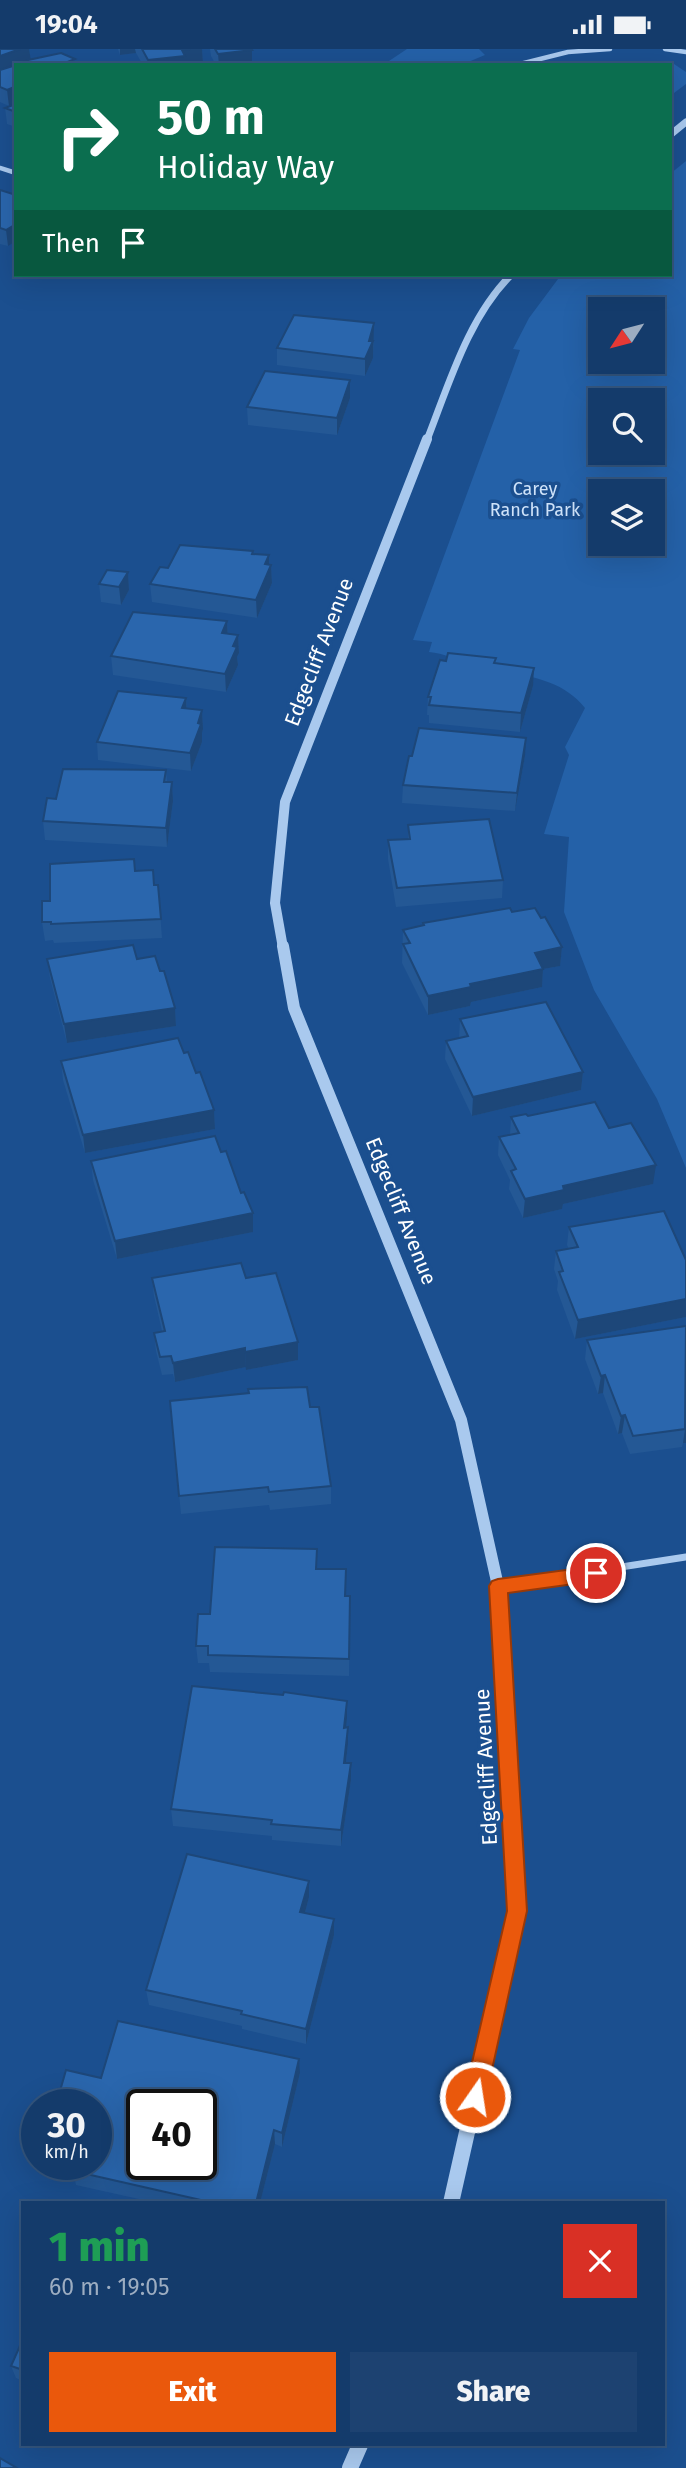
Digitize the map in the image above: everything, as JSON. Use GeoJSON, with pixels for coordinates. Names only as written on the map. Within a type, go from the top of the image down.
{"type":"FeatureCollection","features":[{"type":"Feature","properties":{"kind":"street"},"geometry":{"type":"LineString","coordinates":[[524,63],[568,52],[610,49]]}},
{"type":"Feature","properties":{"kind":"street"},"geometry":{"type":"LineString","coordinates":[[665,49],[686,52]]}},
{"type":"Feature","properties":{"kind":"street"},"geometry":{"type":"LineString","coordinates":[[672,133],[686,122]]}},
{"type":"Feature","properties":{"kind":"street","name":"Edgecliff Avenue"},"geometry":{"type":"LineString","coordinates":[[451,2201],[517,1911],[498,1586],[461,1420],[294,1008],[275,903],[285,802],[462,350],[498,288],[509,277]]}},
{"type":"Feature","properties":{"kind":"street"},"geometry":{"type":"LineString","coordinates":[[498,1586],[686,1557]]}},
{"type":"Feature","properties":{"kind":"street"},"geometry":{"type":"LineString","coordinates":[[350,2468],[360,2446]]}},
{"type":"Feature","properties":{"kind":"green space"},"geometry":{"type":"Polygon","coordinates":[[[407,49],[479,49],[485,55],[466,63],[386,63],[407,49]]]}},
{"type":"Feature","properties":{"kind":"green space"},"geometry":{"type":"Polygon","coordinates":[[[672,64],[686,72],[686,84],[672,94],[672,64]]]}},
{"type":"Feature","properties":{"kind":"green space","name":"Carey Ranch Park"},"geometry":{"type":"Polygon","coordinates":[[[686,161],[686,1168],[657,1099],[594,990],[564,912],[569,837],[544,834],[569,755],[565,747],[585,708],[574,696],[547,681],[471,665],[429,652],[432,642],[413,640],[520,350],[513,349],[529,318],[560,277],[672,277],[672,172],[686,161]]]}},
{"type":"Feature","properties":{"kind":"building"},"geometry":{"type":"Polygon","coordinates":[[[0,49],[20,49],[0,56],[0,49]]]}},
{"type":"Feature","properties":{"kind":"building"},"geometry":{"type":"Polygon","coordinates":[[[142,49],[190,49],[182,50],[185,56],[148,60],[142,49]]]}},
{"type":"Feature","properties":{"kind":"building"},"geometry":{"type":"Polygon","coordinates":[[[215,49],[251,49],[252,50],[218,54],[215,49]]]}},
{"type":"Feature","properties":{"kind":"building"},"geometry":{"type":"Polygon","coordinates":[[[61,53],[75,59],[65,63],[21,63],[61,53]]]}},
{"type":"Feature","properties":{"kind":"building"},"geometry":{"type":"Polygon","coordinates":[[[14,66],[14,87],[7,90],[0,87],[0,70],[14,66]]]}},
{"type":"Feature","properties":{"kind":"building"},"geometry":{"type":"Polygon","coordinates":[[[0,190],[14,194],[14,225],[6,230],[0,228],[0,190]]]}},
{"type":"Feature","properties":{"kind":"building"},"geometry":{"type":"Polygon","coordinates":[[[294,315],[374,323],[369,341],[373,341],[365,359],[277,348],[294,315]]]}},
{"type":"Feature","properties":{"kind":"building"},"geometry":{"type":"Polygon","coordinates":[[[265,371],[350,380],[337,418],[247,407],[265,371]]]}},
{"type":"Feature","properties":{"kind":"building"},"geometry":{"type":"Polygon","coordinates":[[[180,545],[253,551],[252,554],[269,555],[265,564],[271,565],[256,600],[150,584],[160,567],[168,568],[180,545]]]}},
{"type":"Feature","properties":{"kind":"building"},"geometry":{"type":"Polygon","coordinates":[[[107,570],[128,572],[119,587],[99,584],[107,570]]]}},
{"type":"Feature","properties":{"kind":"building"},"geometry":{"type":"Polygon","coordinates":[[[133,612],[227,621],[222,633],[238,635],[233,646],[237,647],[225,674],[111,656],[133,612]]]}},
{"type":"Feature","properties":{"kind":"building"},"geometry":{"type":"Polygon","coordinates":[[[448,653],[496,658],[494,663],[534,668],[521,713],[429,705],[431,697],[428,697],[440,660],[446,661],[448,653]]]}},
{"type":"Feature","properties":{"kind":"building"},"geometry":{"type":"Polygon","coordinates":[[[118,691],[186,698],[182,708],[202,710],[198,723],[201,724],[190,753],[97,742],[118,691]]]}},
{"type":"Feature","properties":{"kind":"building"},"geometry":{"type":"Polygon","coordinates":[[[419,728],[526,738],[517,793],[403,785],[419,728]]]}},
{"type":"Feature","properties":{"kind":"building"},"geometry":{"type":"Polygon","coordinates":[[[63,769],[166,770],[164,782],[172,782],[166,828],[43,821],[47,798],[56,799],[63,769]]]}},
{"type":"Feature","properties":{"kind":"building"},"geometry":{"type":"Polygon","coordinates":[[[489,819],[503,880],[397,888],[388,840],[410,839],[408,825],[489,819]]]}},
{"type":"Feature","properties":{"kind":"building"},"geometry":{"type":"Polygon","coordinates":[[[134,859],[135,871],[153,870],[154,885],[158,885],[161,919],[51,924],[42,922],[42,901],[50,901],[50,864],[134,859]]]}},
{"type":"Feature","properties":{"kind":"building"},"geometry":{"type":"Polygon","coordinates":[[[510,908],[512,912],[535,908],[541,918],[545,917],[562,947],[535,953],[543,969],[428,996],[403,944],[410,943],[403,930],[424,925],[423,923],[510,908]]]}},
{"type":"Feature","properties":{"kind":"building"},"geometry":{"type":"Polygon","coordinates":[[[133,945],[137,959],[155,956],[160,971],[164,971],[175,1008],[64,1024],[47,959],[133,945]]]}},
{"type":"Feature","properties":{"kind":"building"},"geometry":{"type":"Polygon","coordinates":[[[546,1002],[583,1072],[473,1097],[446,1041],[468,1036],[460,1019],[546,1002]]]}},
{"type":"Feature","properties":{"kind":"building"},"geometry":{"type":"Polygon","coordinates":[[[178,1038],[184,1053],[188,1052],[196,1073],[200,1072],[214,1110],[83,1135],[61,1061],[178,1038]]]}},
{"type":"Feature","properties":{"kind":"building"},"geometry":{"type":"Polygon","coordinates":[[[595,1102],[609,1128],[631,1123],[656,1165],[563,1186],[564,1190],[525,1199],[511,1171],[516,1169],[499,1137],[519,1133],[511,1117],[595,1102]]]}},
{"type":"Feature","properties":{"kind":"building"},"geometry":{"type":"Polygon","coordinates":[[[215,1136],[221,1152],[226,1151],[241,1193],[244,1192],[253,1213],[115,1241],[91,1161],[215,1136]]]}},
{"type":"Feature","properties":{"kind":"building"},"geometry":{"type":"Polygon","coordinates":[[[664,1211],[686,1260],[686,1299],[578,1320],[559,1272],[563,1271],[556,1251],[578,1247],[569,1227],[664,1211]]]}},
{"type":"Feature","properties":{"kind":"building"},"geometry":{"type":"Polygon","coordinates":[[[241,1263],[246,1278],[276,1273],[298,1342],[245,1352],[245,1348],[173,1363],[171,1356],[160,1357],[154,1333],[165,1331],[152,1278],[241,1263]]]}},
{"type":"Feature","properties":{"kind":"building"},"geometry":{"type":"Polygon","coordinates":[[[686,1326],[685,1429],[633,1436],[625,1415],[621,1416],[605,1375],[601,1376],[587,1340],[686,1326]]]}},
{"type":"Feature","properties":{"kind":"building"},"geometry":{"type":"Polygon","coordinates":[[[307,1387],[310,1407],[319,1407],[331,1486],[269,1492],[268,1487],[179,1496],[170,1401],[249,1393],[248,1389],[307,1387]]]}},
{"type":"Feature","properties":{"kind":"building"},"geometry":{"type":"Polygon","coordinates":[[[215,1547],[317,1549],[316,1569],[346,1569],[345,1596],[350,1596],[349,1659],[208,1655],[208,1646],[196,1646],[198,1614],[210,1614],[215,1547]]]}},
{"type":"Feature","properties":{"kind":"building"},"geometry":{"type":"Polygon","coordinates":[[[192,1686],[283,1695],[284,1692],[347,1701],[344,1728],[348,1727],[344,1763],[351,1763],[341,1830],[271,1824],[272,1820],[171,1809],[192,1686]]]}},
{"type":"Feature","properties":{"kind":"building"},"geometry":{"type":"Polygon","coordinates":[[[187,1854],[309,1881],[300,1912],[334,1919],[306,2029],[241,2014],[242,2011],[146,1990],[187,1854]]]}},
{"type":"Feature","properties":{"kind":"building"},"geometry":{"type":"Polygon","coordinates":[[[118,2021],[299,2059],[282,2133],[274,2130],[256,2201],[205,2201],[112,2180],[112,2089],[61,2089],[66,2070],[101,2078],[118,2021]]]}},
{"type":"Feature","properties":{"kind":"building"},"geometry":{"type":"Polygon","coordinates":[[[21,2344],[21,2369],[11,2366],[21,2344]]]}},
{"type":"Feature","properties":{"kind":"building"},"geometry":{"type":"Polygon","coordinates":[[[0,2458],[17,2468],[0,2468],[0,2458]]]}},
{"type":"Feature","properties":{"kind":"route"},"geometry":{"type":"LineString","coordinates":[[475,2097],[517,1911],[498,1586],[596,1573]]}}]}
